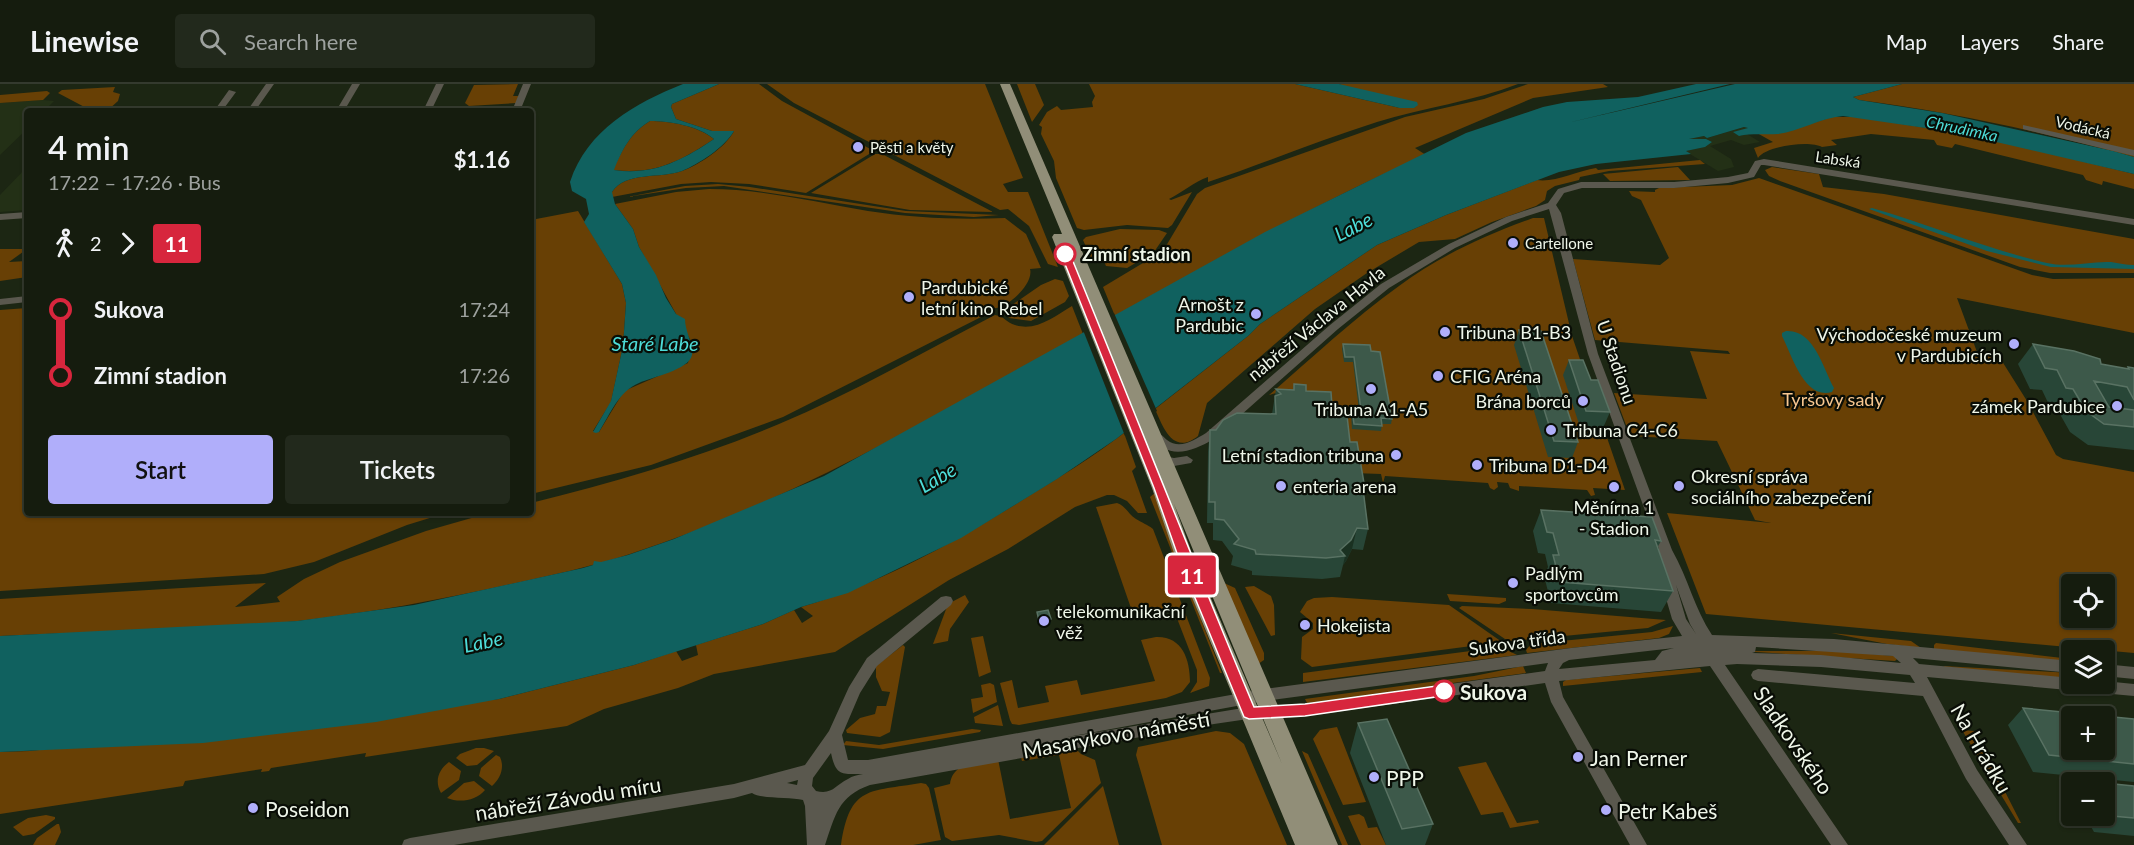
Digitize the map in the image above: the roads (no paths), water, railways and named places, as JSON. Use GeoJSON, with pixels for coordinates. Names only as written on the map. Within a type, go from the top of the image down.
{"type":"FeatureCollection","features":[{"type":"Feature","properties":{"kind":"main road"},"geometry":{"type":"LineString","coordinates":[[996,84],[1081,278],[1133,425],[1166,462],[1327,845]]}},
{"type":"Feature","properties":{"kind":"main road"},"geometry":{"type":"LineString","coordinates":[[1005,84],[1147,440],[1246,706],[1306,845]]}},
{"type":"Feature","properties":{"kind":"street"},"geometry":{"type":"LineString","coordinates":[[253,108],[270,84]]}},
{"type":"Feature","properties":{"kind":"street"},"geometry":{"type":"LineString","coordinates":[[342,108],[356,84]]}},
{"type":"Feature","properties":{"kind":"street"},"geometry":{"type":"LineString","coordinates":[[428,108],[440,84]]}},
{"type":"Feature","properties":{"kind":"street"},"geometry":{"type":"LineString","coordinates":[[518,108],[527,84]]}},
{"type":"Feature","properties":{"kind":"street"},"geometry":{"type":"LineString","coordinates":[[220,108],[232,92]]}},
{"type":"Feature","properties":{"kind":"street","name":"Vodácká"},"geometry":{"type":"LineString","coordinates":[[2026,127],[2134,153]]}},
{"type":"Feature","properties":{"kind":"street","name":"Labská"},"geometry":{"type":"LineString","coordinates":[[1551,205],[1559,193],[1574,186],[1661,185],[1728,180],[1751,175],[1759,163],[1769,162],[2134,222]]}},
{"type":"Feature","properties":{"kind":"street","name":"nábřeží Václava Havla"},"geometry":{"type":"LineString","coordinates":[[1175,485],[1177,468],[1210,436],[1334,327],[1386,286],[1452,246],[1516,217],[1551,205]]}},
{"type":"Feature","properties":{"kind":"street","name":"U Stadionu"},"geometry":{"type":"LineString","coordinates":[[1551,205],[1556,213],[1593,354],[1705,648]]}},
{"type":"Feature","properties":{"kind":"street"},"geometry":{"type":"LineString","coordinates":[[0,217],[24,215]]}},
{"type":"Feature","properties":{"kind":"street"},"geometry":{"type":"LineString","coordinates":[[0,302],[24,299]]}},
{"type":"Feature","properties":{"kind":"street","name":"nábřeží Václava Havla"},"geometry":{"type":"LineString","coordinates":[[1147,440],[1176,449],[1190,447],[1210,436]]}},
{"type":"Feature","properties":{"kind":"street"},"geometry":{"type":"LineString","coordinates":[[1166,462],[1187,460]]}},
{"type":"Feature","properties":{"kind":"street","name":"U Stadionu"},"geometry":{"type":"LineString","coordinates":[[1658,527],[1670,588],[1679,619],[1705,648]]}},
{"type":"Feature","properties":{"kind":"street"},"geometry":{"type":"LineString","coordinates":[[816,845],[814,816],[804,781],[835,735],[854,691],[872,662],[946,601]]}},
{"type":"Feature","properties":{"kind":"street"},"geometry":{"type":"LineString","coordinates":[[1662,643],[1680,634],[1679,619]]}},
{"type":"Feature","properties":{"kind":"street","name":"Sukova třída"},"geometry":{"type":"LineString","coordinates":[[1705,648],[1713,654],[1719,650],[1763,648],[1777,642],[1894,650],[2061,666]]}},
{"type":"Feature","properties":{"kind":"street","name":"Sukova třída"},"geometry":{"type":"LineString","coordinates":[[1267,703],[1572,654],[1662,643],[1797,660],[2134,690]]}},
{"type":"Feature","properties":{"kind":"street","name":"Sukova třída"},"geometry":{"type":"LineString","coordinates":[[1267,703],[1305,710],[1552,676],[1660,664],[1705,648]]}},
{"type":"Feature","properties":{"kind":"street","name":"Sladkovského"},"geometry":{"type":"LineString","coordinates":[[1705,648],[1840,845]]}},
{"type":"Feature","properties":{"kind":"street","name":"Na Hrádku"},"geometry":{"type":"LineString","coordinates":[[1894,650],[1906,658],[1914,669],[1978,786],[2019,845]]}},
{"type":"Feature","properties":{"kind":"street"},"geometry":{"type":"LineString","coordinates":[[1572,654],[1555,661],[1552,676],[1558,703],[1639,845]]}},
{"type":"Feature","properties":{"kind":"street"},"geometry":{"type":"LineString","coordinates":[[1914,669],[1912,663],[1917,661],[1968,665],[1976,658]]}},
{"type":"Feature","properties":{"kind":"street"},"geometry":{"type":"LineString","coordinates":[[2115,671],[2134,673]]}},
{"type":"Feature","properties":{"kind":"street"},"geometry":{"type":"LineString","coordinates":[[1758,675],[1925,690]]}},
{"type":"Feature","properties":{"kind":"street"},"geometry":{"type":"LineString","coordinates":[[1246,706],[1267,703]]}},
{"type":"Feature","properties":{"kind":"street","name":"Masarykovo náměstí"},"geometry":{"type":"LineString","coordinates":[[842,766],[868,767],[1209,705],[1246,706]]}},
{"type":"Feature","properties":{"kind":"street","name":"Masarykovo náměstí"},"geometry":{"type":"LineString","coordinates":[[842,792],[852,784],[870,778],[1246,706]]}},
{"type":"Feature","properties":{"kind":"street"},"geometry":{"type":"LineString","coordinates":[[816,845],[830,807],[842,792],[848,777],[842,766],[835,735]]}},
{"type":"Feature","properties":{"kind":"street"},"geometry":{"type":"LineString","coordinates":[[812,769],[827,762],[842,766]]}},
{"type":"Feature","properties":{"kind":"street","name":"nábřeží Závodu míru"},"geometry":{"type":"LineString","coordinates":[[410,845],[734,791],[812,769]]}},
{"type":"Feature","properties":{"kind":"street","name":"nábřeží Závodu míru"},"geometry":{"type":"LineString","coordinates":[[734,791],[787,790],[809,795]]}},
{"type":"Feature","properties":{"kind":"street"},"geometry":{"type":"LineString","coordinates":[[809,795],[824,800],[842,792]]}},
{"type":"Feature","properties":{"kind":"water","name":"Staré Labe"},"geometry":{"type":"Polygon","coordinates":[[[683,84],[719,84],[672,104],[671,107],[676,119],[712,131],[734,131],[718,149],[689,168],[673,173],[634,178],[618,185],[612,192],[615,204],[633,229],[639,247],[656,275],[666,298],[676,314],[685,319],[692,355],[684,365],[677,369],[632,387],[616,404],[599,432],[596,433],[593,432],[611,401],[623,346],[626,303],[622,284],[584,222],[589,214],[586,199],[572,191],[570,182],[588,147],[601,133],[631,110],[683,84]],[[650,121],[643,125],[632,136],[614,170],[642,171],[667,165],[691,154],[714,139],[692,128],[650,121]]]}},
{"type":"Feature","properties":{"kind":"water"},"geometry":{"type":"Polygon","coordinates":[[[1295,84],[1339,84],[1417,102],[1418,105],[1414,108],[1400,108],[1295,84]]]}},
{"type":"Feature","properties":{"kind":"water"},"geometry":{"type":"Polygon","coordinates":[[[1696,84],[1730,84],[1567,123],[1735,84],[1902,84],[1853,97],[1859,100],[1942,113],[2113,151],[2134,157],[2134,174],[1953,132],[1843,116],[1778,134],[1739,136],[1733,132],[1748,128],[1744,127],[1707,138],[1704,136],[1689,139],[1706,139],[1712,142],[1705,147],[1686,151],[1691,154],[1596,164],[1559,172],[1446,215],[1377,245],[1260,324],[1248,336],[1116,439],[1057,479],[961,538],[848,593],[801,607],[763,624],[634,665],[499,699],[376,722],[203,743],[0,752],[0,636],[297,621],[414,605],[583,568],[593,565],[594,561],[601,562],[628,555],[674,539],[824,476],[1265,232],[1466,133],[1543,107],[1567,102],[1638,97],[1696,84]]]}},
{"type":"Feature","properties":{"kind":"water"},"geometry":{"type":"Polygon","coordinates":[[[1872,208],[2002,251],[2047,263],[2063,265],[2111,262],[2134,265],[2134,269],[2051,267],[1987,251],[1869,209],[1872,208]]]}},
{"type":"Feature","properties":{"kind":"water"},"geometry":{"type":"Polygon","coordinates":[[[1796,332],[1811,343],[1834,388],[1832,392],[1822,393],[1814,389],[1800,374],[1782,336],[1782,333],[1796,332]]]}},
{"type":"Feature","properties":{"kind":"place","name":"Pěsti a květy"},"geometry":{"type":"Point","coordinates":[858,147]}},
{"type":"Feature","properties":{"kind":"place","name":"Cartellone"},"geometry":{"type":"Point","coordinates":[1513,243]}},
{"type":"Feature","properties":{"kind":"place","name":"Zimní stadion"},"geometry":{"type":"Point","coordinates":[1065,254]}},
{"type":"Feature","properties":{"kind":"place","name":"Pardubické letní kino Rebel"},"geometry":{"type":"Point","coordinates":[909,297]}},
{"type":"Feature","properties":{"kind":"place","name":"Arnošt z Pardubic"},"geometry":{"type":"Point","coordinates":[1256,314]}},
{"type":"Feature","properties":{"kind":"place","name":"Tribuna B1-B3"},"geometry":{"type":"Point","coordinates":[1445,332]}},
{"type":"Feature","properties":{"kind":"place","name":"Východočeské muzeum v Pardubicích"},"geometry":{"type":"Point","coordinates":[2014,344]}},
{"type":"Feature","properties":{"kind":"place","name":"CFIG Aréna"},"geometry":{"type":"Point","coordinates":[1438,376]}},
{"type":"Feature","properties":{"kind":"place","name":"Tribuna A1-A5"},"geometry":{"type":"Point","coordinates":[1371,389]}},
{"type":"Feature","properties":{"kind":"place","name":"Brána borců"},"geometry":{"type":"Point","coordinates":[1583,401]}},
{"type":"Feature","properties":{"kind":"place","name":"zámek Pardubice"},"geometry":{"type":"Point","coordinates":[2117,406]}},
{"type":"Feature","properties":{"kind":"place","name":"Tribuna C4-C6"},"geometry":{"type":"Point","coordinates":[1551,430]}},
{"type":"Feature","properties":{"kind":"place","name":"Letní stadion tribuna"},"geometry":{"type":"Point","coordinates":[1396,455]}},
{"type":"Feature","properties":{"kind":"place","name":"Tribuna D1-D4"},"geometry":{"type":"Point","coordinates":[1477,465]}},
{"type":"Feature","properties":{"kind":"place","name":"enteria arena"},"geometry":{"type":"Point","coordinates":[1281,486]}},
{"type":"Feature","properties":{"kind":"place","name":"Okresní správa sociálního zabezpečení"},"geometry":{"type":"Point","coordinates":[1679,486]}},
{"type":"Feature","properties":{"kind":"place","name":"Měnírna 1 - Stadion"},"geometry":{"type":"Point","coordinates":[1614,487]}},
{"type":"Feature","properties":{"kind":"place","name":"Padlým sportovcům"},"geometry":{"type":"Point","coordinates":[1513,583]}},
{"type":"Feature","properties":{"kind":"place","name":"telekomunikační věž"},"geometry":{"type":"Point","coordinates":[1044,621]}},
{"type":"Feature","properties":{"kind":"place","name":"Hokejista"},"geometry":{"type":"Point","coordinates":[1305,625]}},
{"type":"Feature","properties":{"kind":"place","name":"Sukova"},"geometry":{"type":"Point","coordinates":[1444,691]}},
{"type":"Feature","properties":{"kind":"place","name":"Jan Perner"},"geometry":{"type":"Point","coordinates":[1578,757]}},
{"type":"Feature","properties":{"kind":"place","name":"PPP"},"geometry":{"type":"Point","coordinates":[1374,777]}},
{"type":"Feature","properties":{"kind":"place","name":"Poseidon"},"geometry":{"type":"Point","coordinates":[253,808]}},
{"type":"Feature","properties":{"kind":"place","name":"Petr Kabeš"},"geometry":{"type":"Point","coordinates":[1606,810]}},
{"type":"Feature","properties":{"kind":"water label","name":"Chrudimka"},"geometry":{"type":"Point","coordinates":[1962,128]}},
{"type":"Feature","properties":{"kind":"water label","name":"Labe"},"geometry":{"type":"Point","coordinates":[1353,226]}},
{"type":"Feature","properties":{"kind":"water label","name":"Labe"},"geometry":{"type":"Point","coordinates":[937,477]}},
{"type":"Feature","properties":{"kind":"water label","name":"Labe"},"geometry":{"type":"Point","coordinates":[483,641]}},
{"type":"Feature","properties":{"kind":"park label","name":"Tyršovy sady"},"geometry":{"type":"Point","coordinates":[1833,399]}}]}
